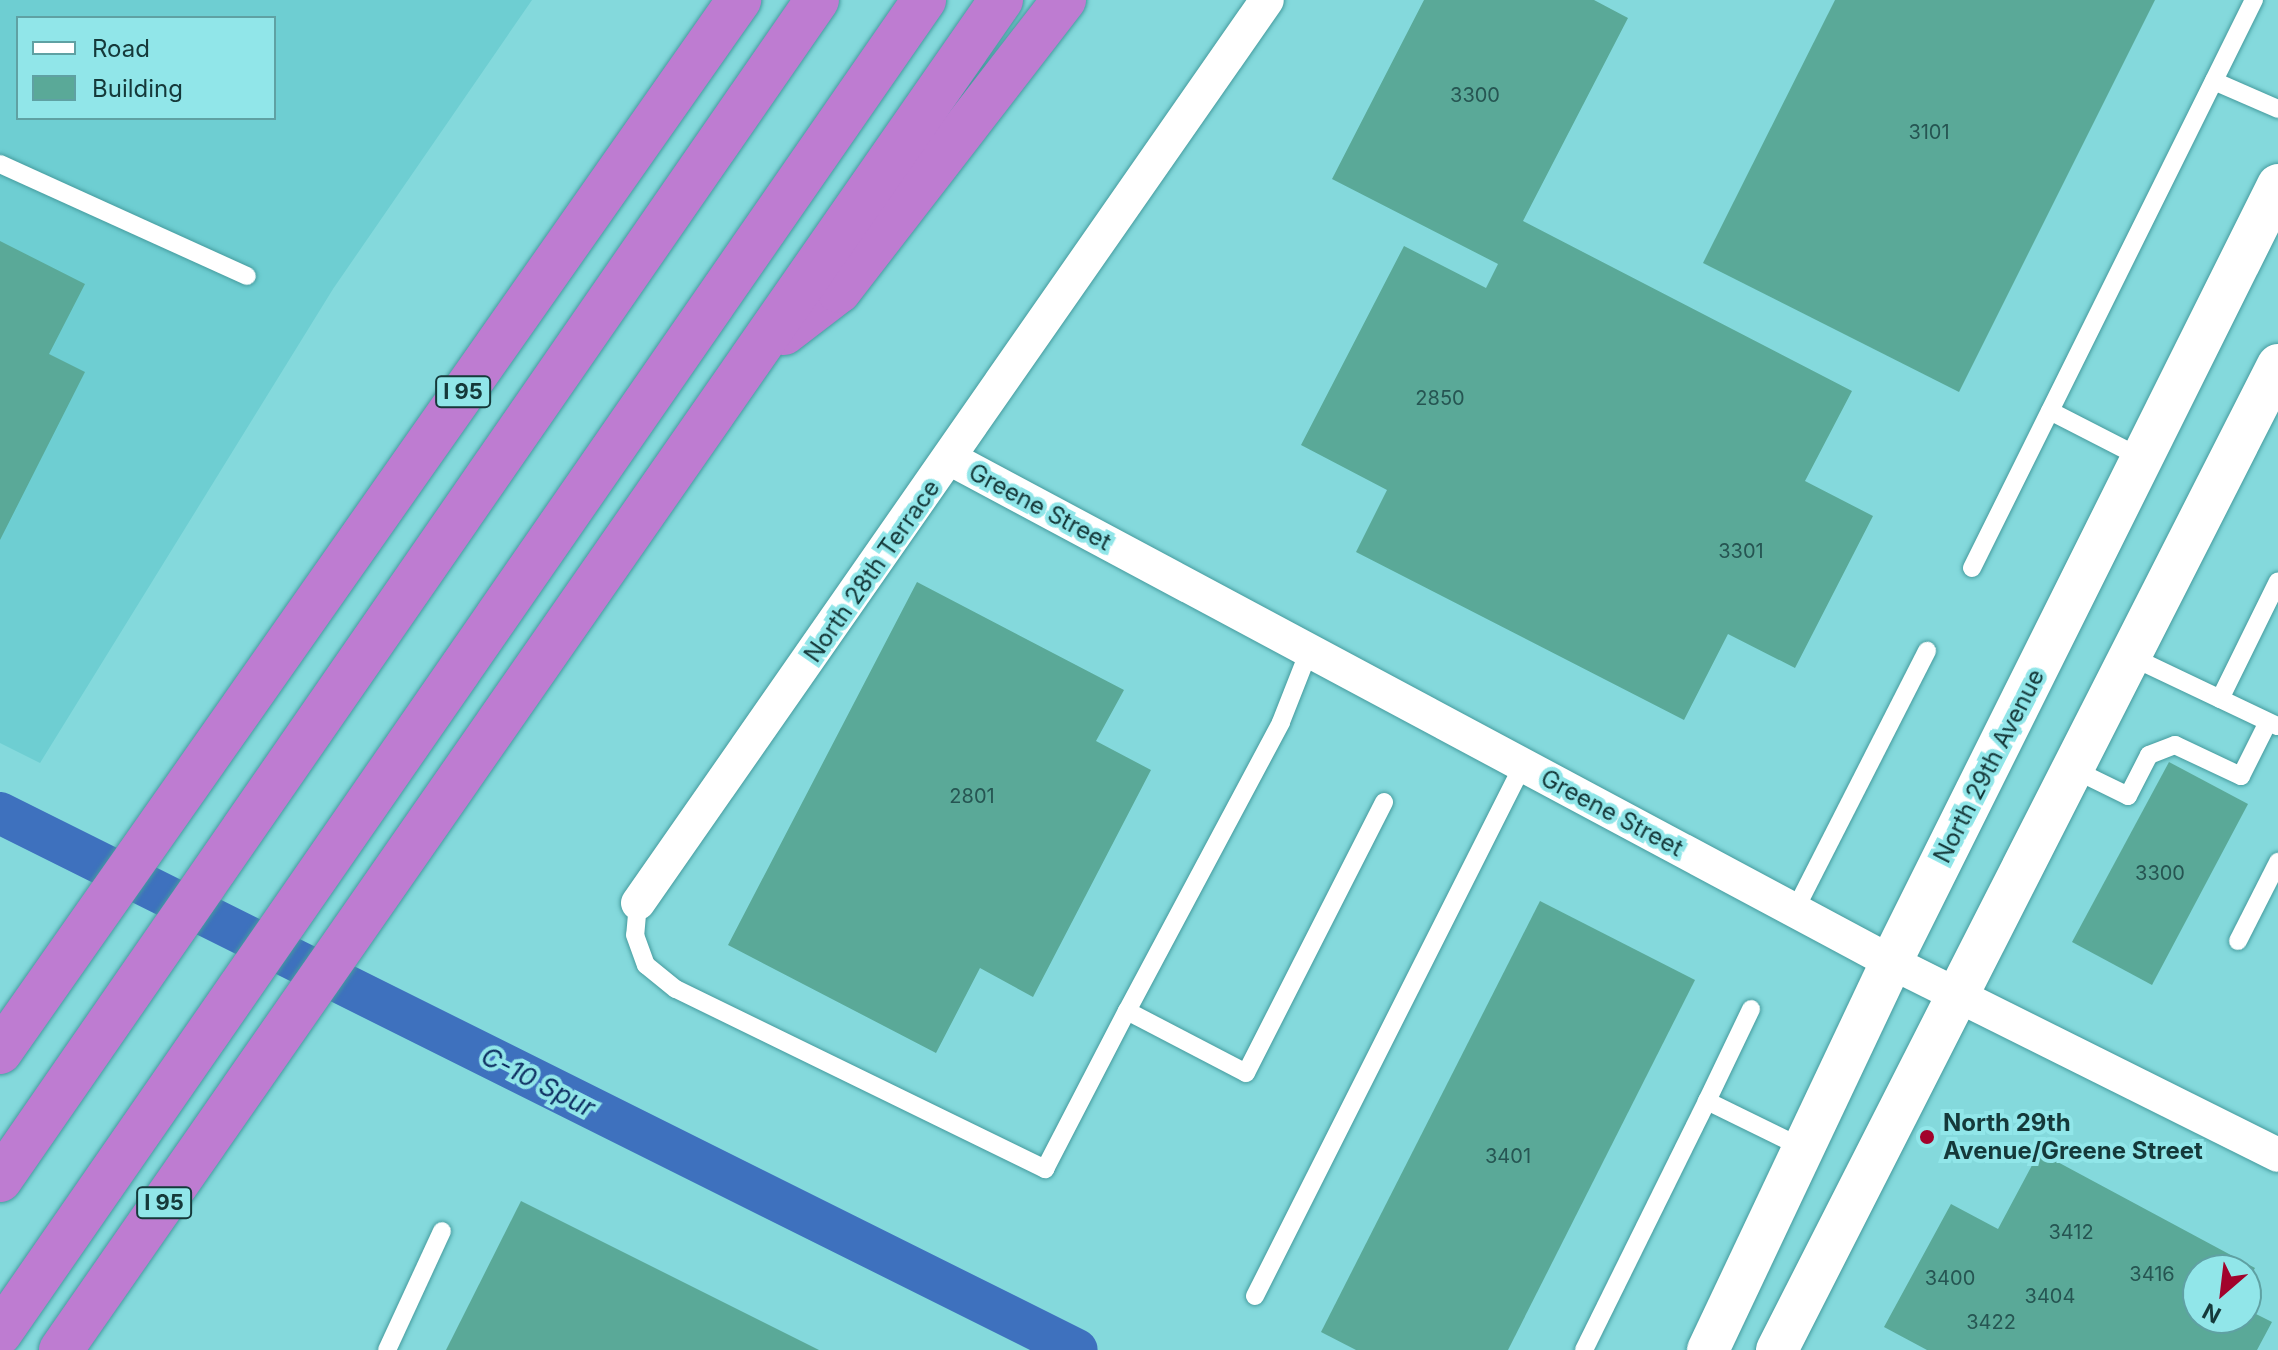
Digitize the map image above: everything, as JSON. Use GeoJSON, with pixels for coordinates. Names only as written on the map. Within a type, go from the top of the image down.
{"type":"FeatureCollection","features":[{"type":"Feature","properties":{"kind":"highway","name":"I 95"},"geometry":{"type":"LineString","coordinates":[[0,1052],[739,0]]}},
{"type":"Feature","properties":{"kind":"highway"},"geometry":{"type":"LineString","coordinates":[[0,1180],[817,0]]}},
{"type":"Feature","properties":{"kind":"highway"},"geometry":{"type":"LineString","coordinates":[[0,1333],[924,0]]}},
{"type":"Feature","properties":{"kind":"highway","name":"I 95"},"geometry":{"type":"LineString","coordinates":[[61,1350],[387,889],[1001,0]]}},
{"type":"Feature","properties":{"kind":"highway"},"geometry":{"type":"LineString","coordinates":[[751,359],[839,291],[1064,0]]}},
{"type":"Feature","properties":{"kind":"street","name":"North 28th Terrace"},"geometry":{"type":"LineString","coordinates":[[638,903],[951,459],[1267,0]]}},
{"type":"Feature","properties":{"kind":"street","name":"North 29th Avenue"},"geometry":{"type":"LineString","coordinates":[[1708,1350],[1891,962],[2278,185]]}},
{"type":"Feature","properties":{"kind":"street"},"geometry":{"type":"LineString","coordinates":[[1777,1350],[1961,997],[2132,657],[2266,420],[2278,365]]}},
{"type":"Feature","properties":{"kind":"street","name":"Greene Street"},"geometry":{"type":"LineString","coordinates":[[951,459],[1891,962],[2278,1155]]}},
{"type":"Feature","properties":{"kind":"lane"},"geometry":{"type":"LineString","coordinates":[[1972,568],[2254,0]]}},
{"type":"Feature","properties":{"kind":"lane"},"geometry":{"type":"LineString","coordinates":[[2214,81],[2278,109]]}},
{"type":"Feature","properties":{"kind":"lane"},"geometry":{"type":"LineString","coordinates":[[0,164],[247,276]]}},
{"type":"Feature","properties":{"kind":"lane"},"geometry":{"type":"LineString","coordinates":[[2050,411],[2142,458]]}},
{"type":"Feature","properties":{"kind":"lane"},"geometry":{"type":"LineString","coordinates":[[2220,699],[2278,581]]}},
{"type":"Feature","properties":{"kind":"lane"},"geometry":{"type":"LineString","coordinates":[[638,903],[635,935],[646,965],[676,989],[1045,1169],[1281,722],[1309,651]]}},
{"type":"Feature","properties":{"kind":"lane"},"geometry":{"type":"LineString","coordinates":[[1795,910],[1927,651]]}},
{"type":"Feature","properties":{"kind":"lane"},"geometry":{"type":"LineString","coordinates":[[2075,770],[2128,796],[2149,755],[2175,745],[2241,776],[2273,724],[2132,657]]}},
{"type":"Feature","properties":{"kind":"lane"},"geometry":{"type":"LineString","coordinates":[[1255,1296],[1523,765]]}},
{"type":"Feature","properties":{"kind":"lane"},"geometry":{"type":"LineString","coordinates":[[1127,1011],[1246,1073],[1384,802]]}},
{"type":"Feature","properties":{"kind":"lane"},"geometry":{"type":"LineString","coordinates":[[2238,941],[2278,862]]}},
{"type":"Feature","properties":{"kind":"lane"},"geometry":{"type":"LineString","coordinates":[[1584,1350],[1751,1009]]}},
{"type":"Feature","properties":{"kind":"lane"},"geometry":{"type":"LineString","coordinates":[[1707,1101],[1803,1148]]}},
{"type":"Feature","properties":{"kind":"lane"},"geometry":{"type":"LineString","coordinates":[[387,1350],[442,1231]]}},
{"type":"Feature","properties":{"kind":"shaded area"},"geometry":{"type":"Polygon","coordinates":[[[0,0],[532,0],[333,289],[40,763],[0,743],[0,0]]]}},
{"type":"Feature","properties":{"kind":"building"},"geometry":{"type":"Polygon","coordinates":[[[1424,0],[1594,0],[1628,18],[1523,221],[1852,391],[1805,481],[1873,516],[1795,668],[1728,634],[1684,720],[1356,552],[1387,490],[1301,445],[1404,246],[1486,288],[1498,264],[1332,179],[1424,0]]]}},
{"type":"Feature","properties":{"kind":"building"},"geometry":{"type":"Polygon","coordinates":[[[1835,0],[2155,0],[1959,392],[1703,263],[1835,0]]]}},
{"type":"Feature","properties":{"kind":"building"},"geometry":{"type":"Polygon","coordinates":[[[0,241],[85,284],[49,354],[85,372],[0,540],[0,241]]]}},
{"type":"Feature","properties":{"kind":"building"},"geometry":{"type":"Polygon","coordinates":[[[917,582],[1124,690],[1096,741],[1151,770],[1033,997],[980,968],[936,1053],[728,945],[917,582]]]}},
{"type":"Feature","properties":{"kind":"building"},"geometry":{"type":"Polygon","coordinates":[[[2169,762],[2248,804],[2152,985],[2072,942],[2169,762]]]}},
{"type":"Feature","properties":{"kind":"building"},"geometry":{"type":"Polygon","coordinates":[[[1540,901],[1695,980],[1508,1350],[1356,1350],[1321,1332],[1540,901]]]}},
{"type":"Feature","properties":{"kind":"building"},"geometry":{"type":"Polygon","coordinates":[[[2039,1152],[2229,1254],[2182,1254],[2182,1334],[2262,1334],[2262,1317],[2272,1322],[2257,1350],[1927,1350],[1884,1327],[1951,1204],[1998,1229],[2039,1152]]]}},
{"type":"Feature","properties":{"kind":"building"},"geometry":{"type":"Polygon","coordinates":[[[521,1201],[819,1350],[446,1350],[521,1201]]]}},
{"type":"Feature","properties":{"kind":"waterway","name":"C-10 Spur"},"geometry":{"type":"LineString","coordinates":[[0,813],[1077,1350]]}},
{"type":"Feature","properties":{"kind":"place","name":"North 29th Avenue/Greene Street"},"geometry":{"type":"Point","coordinates":[1927,1137]}}]}
